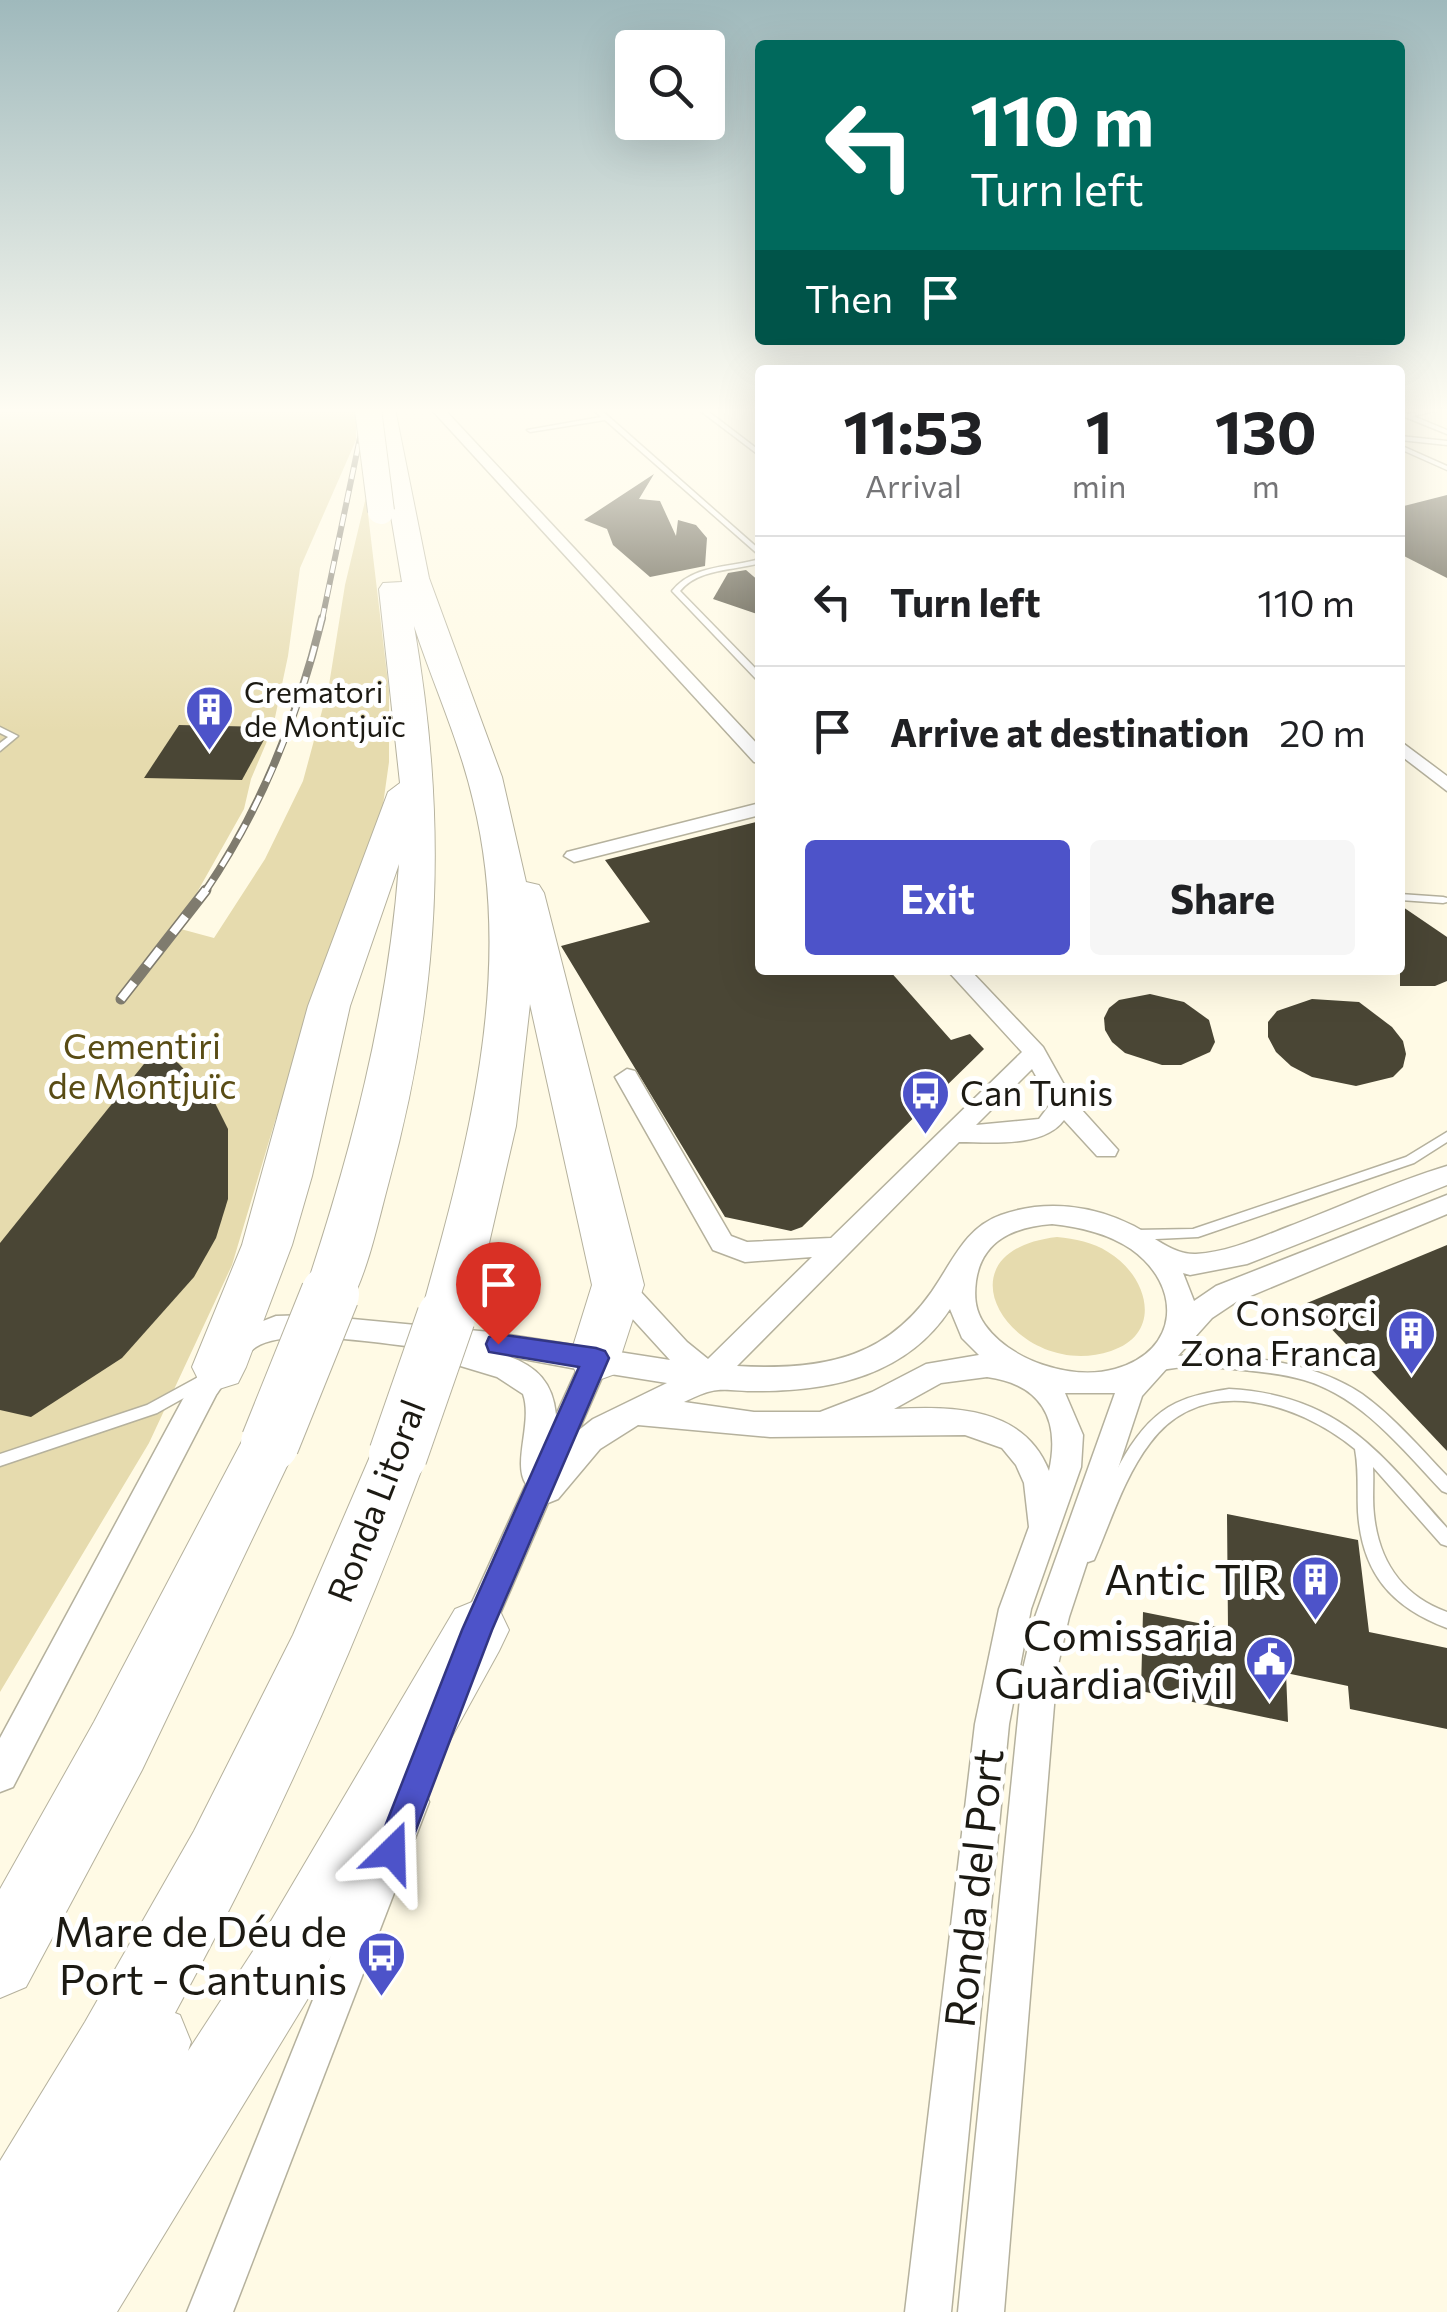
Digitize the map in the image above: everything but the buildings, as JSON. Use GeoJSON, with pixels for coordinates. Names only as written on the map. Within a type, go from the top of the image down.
{"type":"FeatureCollection","features":[{"type":"Feature","properties":{"kind":"highway","name":"Ronda Litoral"},"geometry":{"type":"LineString","coordinates":[[0,1961],[221,1546],[270,1442],[330,1294],[380,1131],[409,986],[418,842],[416,760],[391,517]]}},
{"type":"Feature","properties":{"kind":"highway","name":"Ronda Litoral"},"geometry":{"type":"LineString","coordinates":[[0,2238],[78,2112],[164,1958],[348,1584],[446,1316],[495,1116],[505,1038],[508,902],[492,801],[392,517]]}},
{"type":"Feature","properties":{"kind":"highway"},"geometry":{"type":"LineString","coordinates":[[219,1367],[288,1176],[329,1006],[416,760]]}},
{"type":"Feature","properties":{"kind":"highway"},"geometry":{"type":"LineString","coordinates":[[492,801],[536,930],[618,1285],[596,1358]]}},
{"type":"Feature","properties":{"kind":"highway"},"geometry":{"type":"LineString","coordinates":[[4,2312],[134,2080],[242,1862],[285,1762],[348,1584]]}},
{"type":"Feature","properties":{"kind":"highway"},"geometry":{"type":"LineString","coordinates":[[68,2312],[281,1974],[477,1630]]}},
{"type":"Feature","properties":{"kind":"highway"},"geometry":{"type":"LineString","coordinates":[[0,1941],[64,1844]]}},
{"type":"Feature","properties":{"kind":"street"},"geometry":{"type":"LineString","coordinates":[[537,517],[755,753]]}},
{"type":"Feature","properties":{"kind":"street"},"geometry":{"type":"LineString","coordinates":[[1405,750],[1447,785]]}},
{"type":"Feature","properties":{"kind":"street"},"geometry":{"type":"LineString","coordinates":[[574,856],[755,810]]}},
{"type":"Feature","properties":{"kind":"street"},"geometry":{"type":"LineString","coordinates":[[963,975],[1035,1052],[1063,1104],[1106,1150]]}},
{"type":"Feature","properties":{"kind":"street"},"geometry":{"type":"LineString","coordinates":[[528,1513],[589,1440],[622,1418],[708,1376],[1035,1052]]}},
{"type":"Feature","properties":{"kind":"street"},"geometry":{"type":"LineString","coordinates":[[626,1077],[722,1243],[745,1252],[824,1246],[835,1252]]}},
{"type":"Feature","properties":{"kind":"street"},"geometry":{"type":"LineString","coordinates":[[954,1134],[1009,1134],[1047,1126],[1063,1104]]}},
{"type":"Feature","properties":{"kind":"street"},"geometry":{"type":"LineString","coordinates":[[0,1774],[219,1367],[233,1349],[270,1328],[290,1325],[498,1344],[708,1376],[818,1378],[870,1363],[895,1350],[919,1330],[936,1310],[967,1258],[986,1234],[1000,1224],[1033,1215],[1088,1218],[1178,1263],[1218,1262],[1447,1176]]}},
{"type":"Feature","properties":{"kind":"street"},"geometry":{"type":"LineString","coordinates":[[820,1425],[952,1367],[987,1364],[1083,1385],[1108,1383],[1151,1368],[1202,1310],[1226,1294],[1447,1204]]}},
{"type":"Feature","properties":{"kind":"street"},"geometry":{"type":"LineString","coordinates":[[1135,1239],[1176,1285],[1181,1324],[1174,1342]]}},
{"type":"Feature","properties":{"kind":"street"},"geometry":{"type":"LineString","coordinates":[[967,1258],[959,1291],[968,1322],[988,1347],[1024,1370]]}},
{"type":"Feature","properties":{"kind":"street"},"geometry":{"type":"LineString","coordinates":[[618,1285],[677,1350],[708,1376]]}},
{"type":"Feature","properties":{"kind":"street"},"geometry":{"type":"LineString","coordinates":[[381,1334],[508,1367],[535,1386],[544,1408],[544,1421],[528,1513]]}},
{"type":"Feature","properties":{"kind":"street"},"geometry":{"type":"LineString","coordinates":[[210,2312],[477,1630],[596,1358]]}},
{"type":"Feature","properties":{"kind":"street","name":"Ronda del Port"},"geometry":{"type":"LineString","coordinates":[[981,2312],[1032,1718],[1052,1618],[1124,1404],[1131,1389],[1151,1368]]}},
{"type":"Feature","properties":{"kind":"street","name":"Ronda del Port"},"geometry":{"type":"LineString","coordinates":[[928,2312],[992,1724],[1015,1609],[1069,1448],[1052,1397],[1024,1370]]}},
{"type":"Feature","properties":{"kind":"street"},"geometry":{"type":"LineString","coordinates":[[622,1418],[675,1412],[721,1422],[820,1425],[938,1418],[972,1420],[990,1426],[1018,1447],[1038,1476],[1043,1492],[1041,1533]]}},
{"type":"Feature","properties":{"kind":"lane"},"geometry":{"type":"LineString","coordinates":[[715,517],[755,553]]}},
{"type":"Feature","properties":{"kind":"lane"},"geometry":{"type":"LineString","coordinates":[[755,559],[693,576],[681,582],[676,591],[755,673]]}},
{"type":"Feature","properties":{"kind":"lane"},"geometry":{"type":"LineString","coordinates":[[0,730],[14,736],[0,748]]}},
{"type":"Feature","properties":{"kind":"lane"},"geometry":{"type":"LineString","coordinates":[[1405,898],[1444,900]]}},
{"type":"Feature","properties":{"kind":"lane"},"geometry":{"type":"LineString","coordinates":[[1135,1239],[1193,1234],[1410,1160],[1447,1136]]}},
{"type":"Feature","properties":{"kind":"lane"},"geometry":{"type":"LineString","coordinates":[[1151,1368],[1208,1360],[1276,1366],[1320,1376],[1359,1398],[1447,1486]]}},
{"type":"Feature","properties":{"kind":"lane"},"geometry":{"type":"LineString","coordinates":[[0,1460],[152,1410],[200,1383],[219,1367]]}},
{"type":"Feature","properties":{"kind":"lane"},"geometry":{"type":"LineString","coordinates":[[1052,1618],[1089,1553],[1141,1443],[1166,1415],[1215,1396],[1256,1397],[1296,1406],[1356,1440],[1447,1539]]}},
{"type":"Feature","properties":{"kind":"lane"},"geometry":{"type":"LineString","coordinates":[[1356,1440],[1366,1463],[1366,1512],[1382,1574],[1405,1600],[1447,1620]]}},
{"type":"Feature","properties":{"kind":"green space","name":"Cementiri de Montjuïc"},"geometry":{"type":"Polygon","coordinates":[[[0,517],[322,517],[300,568],[273,727],[251,779],[244,809],[177,928],[214,938],[265,859],[303,781],[329,685],[345,585],[361,517],[368,517],[389,691],[389,762],[380,826],[275,1121],[232,1265],[149,1443],[0,1692],[0,517]]]}},
{"type":"Feature","properties":{"kind":"green space"},"geometry":{"type":"Polygon","coordinates":[[[1057,1237],[1102,1249],[1133,1275],[1144,1303],[1144,1318],[1128,1343],[1111,1351],[1076,1356],[1044,1349],[1018,1333],[1000,1312],[993,1288],[998,1266],[1019,1248],[1057,1237]]]}},
{"type":"Feature","properties":{"kind":"railway"},"geometry":{"type":"LineString","coordinates":[[322,620],[344,517]]}},
{"type":"Feature","properties":{"kind":"railway"},"geometry":{"type":"LineString","coordinates":[[206,890],[244,828],[276,761],[302,691],[322,618]]}},
{"type":"Feature","properties":{"kind":"railway"},"geometry":{"type":"LineString","coordinates":[[121,999],[206,890]]}},
{"type":"Feature","properties":{"kind":"place","name":"Crematori de Montjuïc"},"geometry":{"type":"Point","coordinates":[209,752]}},
{"type":"Feature","properties":{"kind":"place","name":"Can Tunis"},"geometry":{"type":"Point","coordinates":[925,1136]}},
{"type":"Feature","properties":{"kind":"place","name":"Consorci Zona Franca"},"geometry":{"type":"Point","coordinates":[1412,1376]}},
{"type":"Feature","properties":{"kind":"place","name":"Antic TIR"},"geometry":{"type":"Point","coordinates":[1316,1622]}},
{"type":"Feature","properties":{"kind":"place","name":"Comissaria Guàrdia Civil"},"geometry":{"type":"Point","coordinates":[1269,1702]}},
{"type":"Feature","properties":{"kind":"place","name":"Mare de Déu de Port - Cantunis"},"geometry":{"type":"Point","coordinates":[382,1998]}},
{"type":"Feature","properties":{"kind":"route"},"geometry":{"type":"LineString","coordinates":[[392,1852],[477,1630],[596,1358],[498,1344]]}}]}
